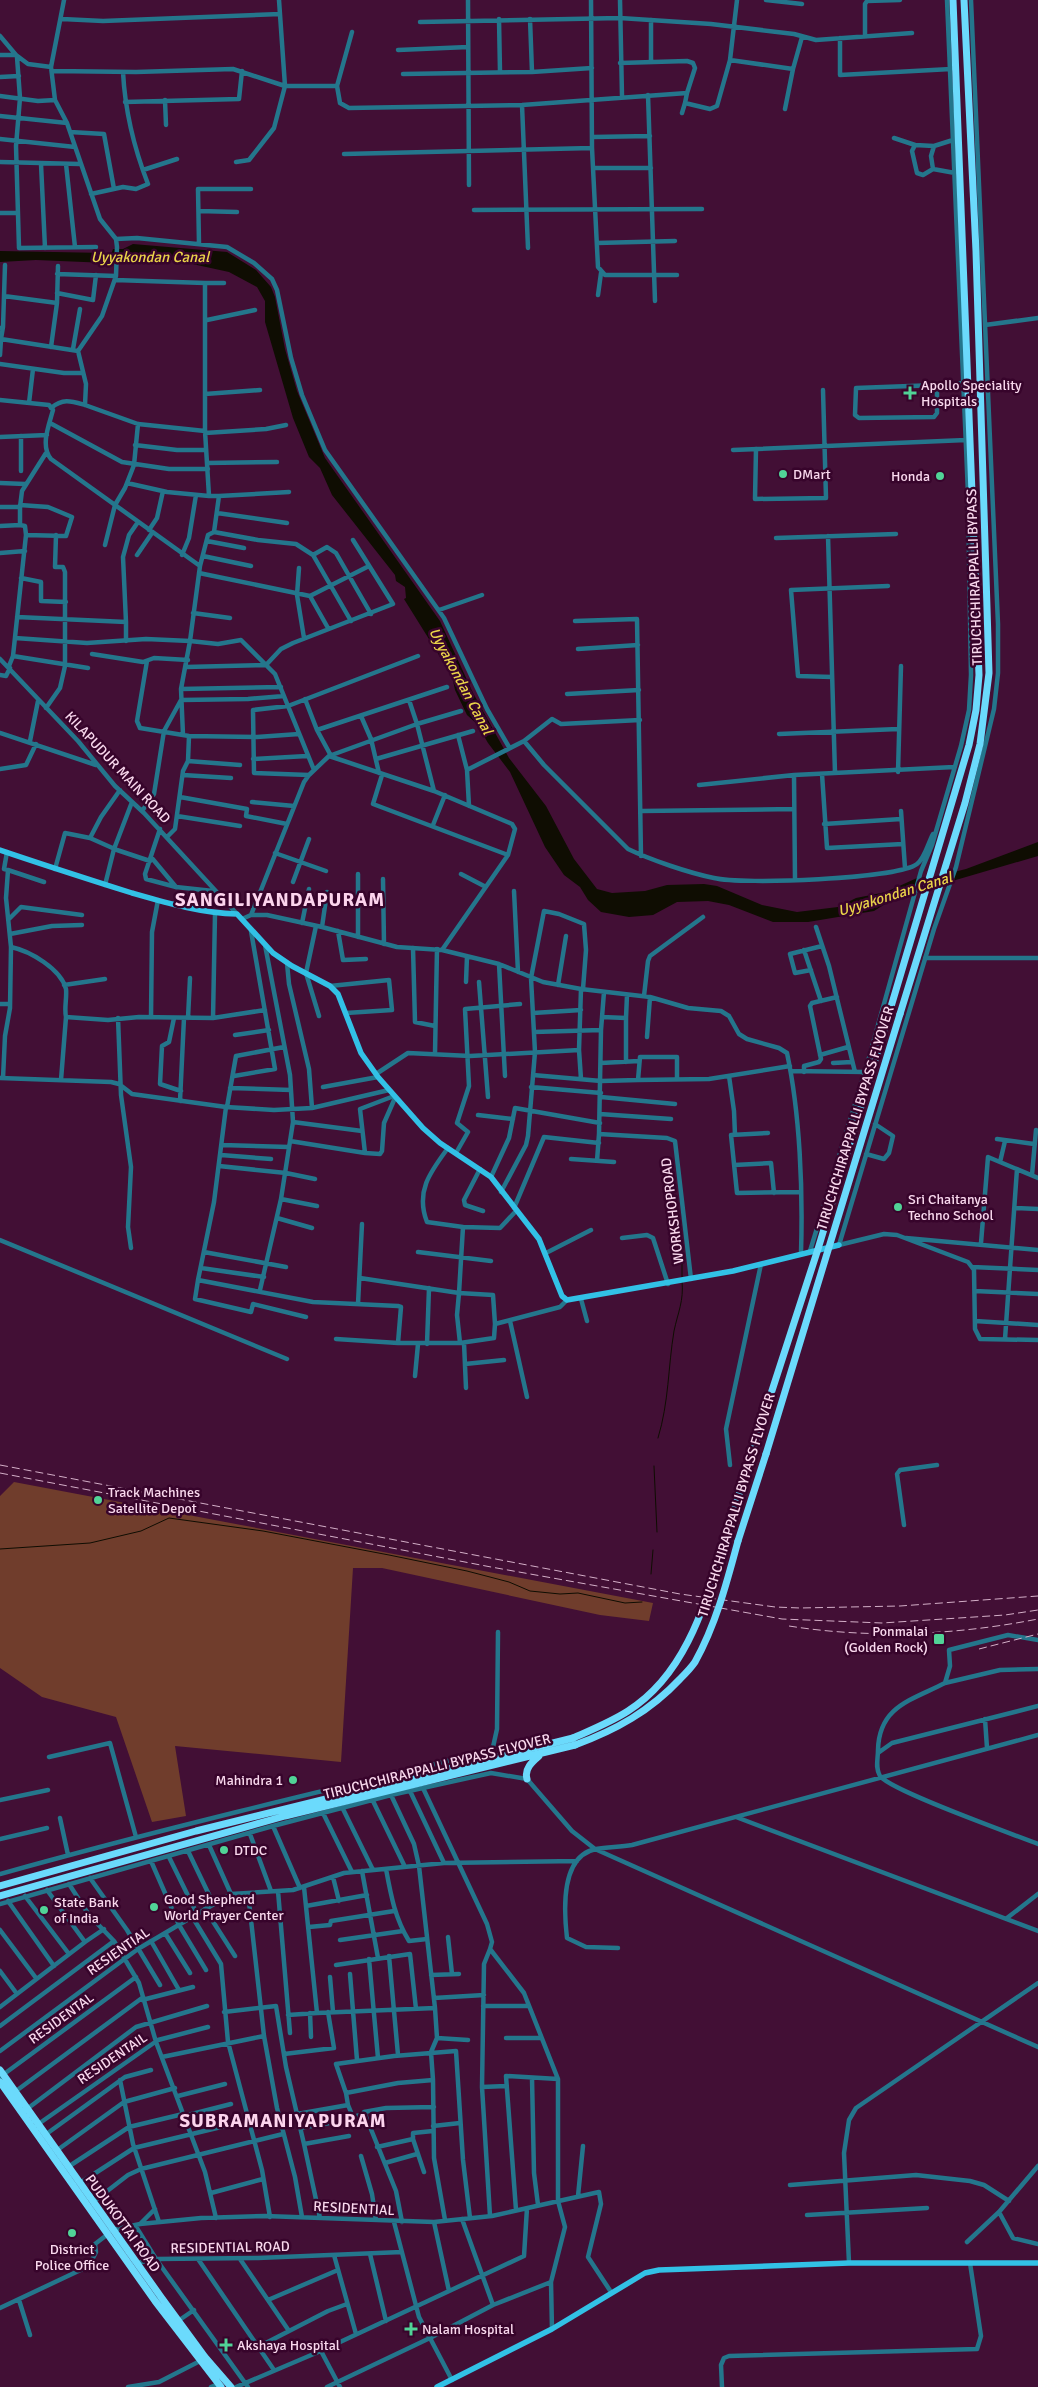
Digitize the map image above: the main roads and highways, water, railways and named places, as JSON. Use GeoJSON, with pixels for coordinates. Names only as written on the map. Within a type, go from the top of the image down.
{"type":"FeatureCollection","features":[{"type":"Feature","properties":{"kind":"highway"},"geometry":{"type":"LineString","coordinates":[[953,0],[964,232]]}},
{"type":"Feature","properties":{"kind":"highway","name":"TIRUCHCHIRAPPALLI BYPASS"},"geometry":{"type":"LineString","coordinates":[[908,987],[965,803],[980,744],[989,673],[972,155],[964,0]]}},
{"type":"Feature","properties":{"kind":"highway"},"geometry":{"type":"LineString","coordinates":[[958,224],[964,232]]}},
{"type":"Feature","properties":{"kind":"highway","name":"TIRUCHCHIRAPPALLI BYPASS"},"geometry":{"type":"LineString","coordinates":[[891,993],[898,982],[969,746],[979,675],[964,232]]}},
{"type":"Feature","properties":{"kind":"highway","name":"TIRUCHCHIRAPPALLI BYPASS FLYOVER"},"geometry":{"type":"LineString","coordinates":[[0,1886],[196,1831],[430,1773],[606,1734],[633,1719],[666,1695],[694,1664],[718,1612],[908,987]]}},
{"type":"Feature","properties":{"kind":"highway","name":"TIRUCHCHIRAPPALLI BYPASS FLYOVER"},"geometry":{"type":"LineString","coordinates":[[0,1896],[285,1816],[541,1754],[574,1741],[629,1711],[654,1689],[680,1659],[704,1607],[818,1249],[890,1010],[891,993]]}},
{"type":"Feature","properties":{"kind":"highway"},"geometry":{"type":"LineString","coordinates":[[527,1778],[528,1768],[541,1754]]}},
{"type":"Feature","properties":{"kind":"highway"},"geometry":{"type":"LineString","coordinates":[[1,2076],[109,2232],[203,2359],[217,2386]]}},
{"type":"Feature","properties":{"kind":"highway","name":"PUDUKOTTAI ROAD"},"geometry":{"type":"LineString","coordinates":[[1,2076],[16,2091],[37,2125],[93,2202],[109,2232],[137,2263],[203,2359],[231,2387]]}},
{"type":"Feature","properties":{"kind":"main road"},"geometry":{"type":"LineString","coordinates":[[0,850],[55,869],[158,900],[215,914],[240,917],[265,945],[287,963],[330,986],[338,994],[362,1053],[377,1076],[410,1116],[448,1148],[491,1177],[501,1192],[534,1231],[546,1253],[562,1296],[566,1300],[668,1284],[839,1245]]}},
{"type":"Feature","properties":{"kind":"main road"},"geometry":{"type":"LineString","coordinates":[[437,2387],[552,2329],[645,2273],[659,2270],[849,2263],[1038,2264]]}},
{"type":"Feature","properties":{"kind":"water","name":"Uyyakondan Canal"},"geometry":{"type":"Polygon","coordinates":[[[133,244],[227,252],[256,270],[271,287],[297,391],[325,458],[440,621],[473,693],[509,758],[546,806],[574,859],[597,889],[612,893],[645,891],[667,885],[704,884],[717,886],[762,905],[797,912],[838,907],[856,898],[886,892],[917,878],[934,877],[966,869],[1038,842],[1038,856],[893,899],[874,911],[808,922],[773,922],[729,905],[708,901],[677,902],[653,915],[629,917],[601,912],[588,900],[580,887],[564,875],[545,847],[510,772],[488,743],[477,724],[467,715],[455,690],[452,676],[404,599],[406,598],[405,587],[396,581],[395,575],[332,495],[320,468],[309,457],[293,418],[265,322],[265,301],[257,287],[229,272],[174,260],[131,260],[108,263],[36,260],[0,262],[0,251],[106,253],[112,252],[113,249],[123,249],[133,244]]]}},
{"type":"Feature","properties":{"kind":"waterway"},"geometry":{"type":"LineString","coordinates":[[682,1251],[682,1277]]}},
{"type":"Feature","properties":{"kind":"waterway"},"geometry":{"type":"LineString","coordinates":[[658,1438],[662,1425],[674,1331],[681,1301],[682,1281]]}},
{"type":"Feature","properties":{"kind":"waterway"},"geometry":{"type":"LineString","coordinates":[[654,1466],[657,1532]]}},
{"type":"Feature","properties":{"kind":"waterway"},"geometry":{"type":"LineString","coordinates":[[0,1549],[90,1543],[141,1531],[169,1518],[263,1531],[389,1555],[467,1571],[509,1582],[530,1591],[560,1594],[578,1593],[625,1603],[642,1602]]}},
{"type":"Feature","properties":{"kind":"waterway"},"geometry":{"type":"LineString","coordinates":[[651,1574],[653,1550]]}},
{"type":"Feature","properties":{"kind":"railway"},"geometry":{"type":"LineString","coordinates":[[0,1465],[680,1594],[775,1607],[900,1606],[1038,1596]]}},
{"type":"Feature","properties":{"kind":"railway"},"geometry":{"type":"LineString","coordinates":[[0,1473],[491,1567],[782,1619],[882,1623],[1005,1615],[1038,1610]]}},
{"type":"Feature","properties":{"kind":"railway"},"geometry":{"type":"LineString","coordinates":[[789,1626],[851,1633],[882,1634],[945,1632],[1038,1619]]}},
{"type":"Feature","properties":{"kind":"railway"},"geometry":{"type":"LineString","coordinates":[[979,1649],[1038,1634]]}},
{"type":"Feature","properties":{"kind":"place","name":"Apollo Speciality Hospitals"},"geometry":{"type":"Point","coordinates":[910,393]}},
{"type":"Feature","properties":{"kind":"place","name":"DMart"},"geometry":{"type":"Point","coordinates":[783,474]}},
{"type":"Feature","properties":{"kind":"place","name":"Honda"},"geometry":{"type":"Point","coordinates":[940,476]}},
{"type":"Feature","properties":{"kind":"place","name":"Sri Chaitanya Techno School"},"geometry":{"type":"Point","coordinates":[898,1207]}},
{"type":"Feature","properties":{"kind":"place","name":"Track Machines Satellite Depot"},"geometry":{"type":"Point","coordinates":[98,1500]}},
{"type":"Feature","properties":{"kind":"place","name":"Ponmalai (Golden Rock)"},"geometry":{"type":"Point","coordinates":[939,1639]}},
{"type":"Feature","properties":{"kind":"place","name":"Mahindra 1"},"geometry":{"type":"Point","coordinates":[293,1780]}},
{"type":"Feature","properties":{"kind":"place","name":"DTDC"},"geometry":{"type":"Point","coordinates":[224,1850]}},
{"type":"Feature","properties":{"kind":"place","name":"Good Shepherd World Prayer Center"},"geometry":{"type":"Point","coordinates":[154,1907]}},
{"type":"Feature","properties":{"kind":"place","name":"State Bank of India"},"geometry":{"type":"Point","coordinates":[44,1910]}},
{"type":"Feature","properties":{"kind":"place","name":"District Police Office"},"geometry":{"type":"Point","coordinates":[72,2233]}},
{"type":"Feature","properties":{"kind":"place","name":"Nalam Hospital"},"geometry":{"type":"Point","coordinates":[411,2329]}},
{"type":"Feature","properties":{"kind":"place","name":"Akshaya Hospital"},"geometry":{"type":"Point","coordinates":[226,2345]}},
{"type":"Feature","properties":{"kind":"district","name":"SANGILIYANDAPURAM"},"geometry":{"type":"Point","coordinates":[280,899]}},
{"type":"Feature","properties":{"kind":"district","name":"SUBRAMANIYAPURAM"},"geometry":{"type":"Point","coordinates":[283,2120]}}]}
